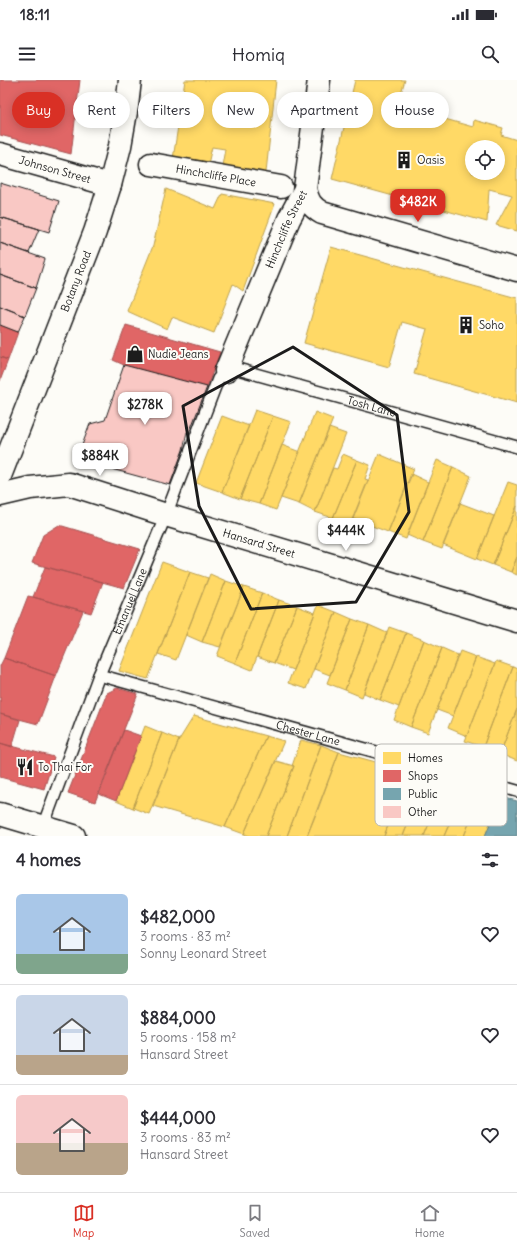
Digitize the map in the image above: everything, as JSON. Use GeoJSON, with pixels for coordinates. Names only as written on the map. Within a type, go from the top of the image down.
{"type":"FeatureCollection","features":[{"type":"Feature","properties":{"kind":"street","name":"Botany Road"},"geometry":{"type":"LineString","coordinates":[[0,476],[95,232],[110,185],[121,139],[130,80]]}},
{"type":"Feature","properties":{"kind":"street","name":"Hinchcliffe Street"},"geometry":{"type":"LineString","coordinates":[[226,371],[289,219],[305,189],[319,80]]}},
{"type":"Feature","properties":{"kind":"street","name":"Johnson Street"},"geometry":{"type":"LineString","coordinates":[[0,154],[110,185]]}},
{"type":"Feature","properties":{"kind":"street","name":"Hinchcliffe Place"},"geometry":{"type":"LineString","coordinates":[[151,164],[281,187]]}},
{"type":"Feature","properties":{"kind":"street"},"geometry":{"type":"LineString","coordinates":[[305,189],[308,200],[312,206],[322,213],[517,270]]}},
{"type":"Feature","properties":{"kind":"street","name":"Hansard Street"},"geometry":{"type":"LineString","coordinates":[[0,495],[30,488],[69,484],[166,515],[517,621]]}},
{"type":"Feature","properties":{"kind":"street"},"geometry":{"type":"LineString","coordinates":[[0,814],[42,832],[74,836]]}},
{"type":"Feature","properties":{"kind":"lane","name":"Tosh Lane"},"geometry":{"type":"LineString","coordinates":[[226,371],[234,368],[517,447]]}},
{"type":"Feature","properties":{"kind":"lane","name":"Emanuel Lane"},"geometry":{"type":"LineString","coordinates":[[42,832],[99,675],[166,515],[218,378],[226,371]]}},
{"type":"Feature","properties":{"kind":"lane","name":"Chester Lane"},"geometry":{"type":"LineString","coordinates":[[99,675],[375,752]]}},
{"type":"Feature","properties":{"kind":"lane","name":"Chester Lane"},"geometry":{"type":"LineString","coordinates":[[507,788],[517,791]]}},
{"type":"Feature","properties":{"kind":"highlighted area"},"geometry":{"type":"Polygon","coordinates":[[[293,347],[397,415],[409,512],[356,602],[251,609],[199,506],[183,406],[293,347]]]}},
{"type":"Feature","properties":{"kind":"building: Homes"},"geometry":{"type":"Polygon","coordinates":[[[185,80],[276,80],[266,172],[222,166],[225,149],[212,147],[208,164],[173,159],[178,128],[204,128],[204,92],[183,92],[185,80]]]}},
{"type":"Feature","properties":{"kind":"building: Homes","name":"Oasis"},"geometry":{"type":"Polygon","coordinates":[[[355,80],[405,80],[401,92],[381,92],[381,128],[449,128],[449,120],[473,127],[474,120],[503,128],[501,135],[517,140],[517,231],[496,225],[512,195],[489,189],[487,222],[332,179],[344,128],[373,128],[373,92],[352,92],[355,80]]]}},
{"type":"Feature","properties":{"kind":"building: Homes"},"geometry":{"type":"Polygon","coordinates":[[[166,189],[215,209],[222,194],[275,204],[243,291],[233,284],[214,333],[172,317],[167,329],[127,311],[153,246],[166,189]]]}},
{"type":"Feature","properties":{"kind":"building: Homes","name":"Soho"},"geometry":{"type":"Polygon","coordinates":[[[331,247],[517,298],[517,403],[414,374],[427,329],[402,322],[389,367],[304,343],[331,247]]]}},
{"type":"Feature","properties":{"kind":"building: Homes"},"geometry":{"type":"Polygon","coordinates":[[[255,410],[273,416],[240,499],[222,492],[255,410]]]}},
{"type":"Feature","properties":{"kind":"building: Homes"},"geometry":{"type":"Polygon","coordinates":[[[315,412],[333,419],[299,504],[281,498],[315,412]]]}},
{"type":"Feature","properties":{"kind":"building: Homes"},"geometry":{"type":"Polygon","coordinates":[[[222,416],[249,426],[222,492],[196,483],[222,416]]]}},
{"type":"Feature","properties":{"kind":"building: Homes"},"geometry":{"type":"Polygon","coordinates":[[[273,416],[291,422],[259,504],[240,499],[273,416]]]}},
{"type":"Feature","properties":{"kind":"building: Homes"},"geometry":{"type":"Polygon","coordinates":[[[329,428],[346,434],[315,512],[299,504],[329,428]]]}},
{"type":"Feature","properties":{"kind":"building: Homes"},"geometry":{"type":"Polygon","coordinates":[[[282,445],[300,452],[276,510],[259,504],[282,445]]]}},
{"type":"Feature","properties":{"kind":"building: Homes"},"geometry":{"type":"Polygon","coordinates":[[[343,454],[357,460],[333,518],[315,512],[333,468],[337,469],[343,454]]]}},
{"type":"Feature","properties":{"kind":"building: Homes"},"geometry":{"type":"Polygon","coordinates":[[[379,454],[414,469],[388,532],[353,519],[379,454]]]}},
{"type":"Feature","properties":{"kind":"building: Homes"},"geometry":{"type":"Polygon","coordinates":[[[357,460],[370,465],[365,479],[368,480],[350,525],[333,518],[357,460]]]}},
{"type":"Feature","properties":{"kind":"building: Homes"},"geometry":{"type":"Polygon","coordinates":[[[437,460],[453,467],[423,542],[407,535],[437,460]]]}},
{"type":"Feature","properties":{"kind":"building: Homes"},"geometry":{"type":"Polygon","coordinates":[[[453,467],[471,476],[442,549],[423,542],[453,467]]]}},
{"type":"Feature","properties":{"kind":"building: Homes"},"geometry":{"type":"Polygon","coordinates":[[[411,474],[428,482],[406,539],[388,532],[411,474]]]}},
{"type":"Feature","properties":{"kind":"building: Homes"},"geometry":{"type":"Polygon","coordinates":[[[508,482],[517,485],[517,506],[493,565],[477,559],[508,482]]]}},
{"type":"Feature","properties":{"kind":"building: Homes"},"geometry":{"type":"Polygon","coordinates":[[[460,503],[494,516],[477,559],[443,545],[460,503]]]}},
{"type":"Feature","properties":{"kind":"building: Homes"},"geometry":{"type":"Polygon","coordinates":[[[517,506],[517,557],[511,572],[493,565],[517,506]]]}},
{"type":"Feature","properties":{"kind":"building: Homes"},"geometry":{"type":"Polygon","coordinates":[[[517,557],[517,575],[511,572],[517,557]]]}},
{"type":"Feature","properties":{"kind":"building: Homes"},"geometry":{"type":"Polygon","coordinates":[[[162,562],[190,572],[148,679],[119,671],[162,562]]]}},
{"type":"Feature","properties":{"kind":"building: Homes"},"geometry":{"type":"Polygon","coordinates":[[[190,572],[208,578],[176,660],[158,654],[190,572]]]}},
{"type":"Feature","properties":{"kind":"building: Homes"},"geometry":{"type":"Polygon","coordinates":[[[210,574],[226,581],[202,642],[186,635],[210,574]]]}},
{"type":"Feature","properties":{"kind":"building: Homes"},"geometry":{"type":"Polygon","coordinates":[[[226,581],[244,587],[220,647],[202,642],[226,581]]]}},
{"type":"Feature","properties":{"kind":"building: Homes"},"geometry":{"type":"Polygon","coordinates":[[[244,587],[262,593],[235,663],[217,656],[244,587]]]}},
{"type":"Feature","properties":{"kind":"building: Homes"},"geometry":{"type":"Polygon","coordinates":[[[262,593],[279,600],[252,670],[235,663],[262,593]]]}},
{"type":"Feature","properties":{"kind":"building: Homes"},"geometry":{"type":"Polygon","coordinates":[[[279,600],[297,606],[274,663],[257,657],[279,600]]]}},
{"type":"Feature","properties":{"kind":"building: Homes"},"geometry":{"type":"Polygon","coordinates":[[[318,605],[336,612],[306,689],[288,683],[318,605]]]}},
{"type":"Feature","properties":{"kind":"building: Homes"},"geometry":{"type":"Polygon","coordinates":[[[297,606],[315,613],[293,670],[274,663],[297,606]]]}},
{"type":"Feature","properties":{"kind":"building: Homes"},"geometry":{"type":"Polygon","coordinates":[[[336,612],[352,619],[330,675],[314,669],[336,612]]]}},
{"type":"Feature","properties":{"kind":"building: Homes"},"geometry":{"type":"Polygon","coordinates":[[[352,619],[369,625],[345,690],[327,683],[352,619]]]}},
{"type":"Feature","properties":{"kind":"building: Homes"},"geometry":{"type":"Polygon","coordinates":[[[369,625],[387,633],[362,697],[345,690],[369,625]]]}},
{"type":"Feature","properties":{"kind":"building: Homes"},"geometry":{"type":"Polygon","coordinates":[[[389,627],[406,633],[380,700],[364,693],[389,627]]]}},
{"type":"Feature","properties":{"kind":"building: Homes"},"geometry":{"type":"Polygon","coordinates":[[[406,633],[424,640],[399,707],[380,700],[406,633]]]}},
{"type":"Feature","properties":{"kind":"building: Homes"},"geometry":{"type":"Polygon","coordinates":[[[424,640],[442,648],[411,727],[394,720],[424,640]]]}},
{"type":"Feature","properties":{"kind":"building: Homes"},"geometry":{"type":"Polygon","coordinates":[[[442,648],[458,655],[428,733],[411,727],[442,648]]]}},
{"type":"Feature","properties":{"kind":"building: Homes"},"geometry":{"type":"Polygon","coordinates":[[[460,651],[476,657],[453,716],[437,710],[460,651]]]}},
{"type":"Feature","properties":{"kind":"building: Homes"},"geometry":{"type":"Polygon","coordinates":[[[476,657],[495,664],[467,736],[448,728],[476,657]]]}},
{"type":"Feature","properties":{"kind":"building: Homes"},"geometry":{"type":"Polygon","coordinates":[[[496,661],[513,667],[484,744],[474,744],[465,741],[496,661]]]}},
{"type":"Feature","properties":{"kind":"building: Homes"},"geometry":{"type":"Polygon","coordinates":[[[513,667],[517,669],[517,709],[504,744],[484,744],[513,667]]]}},
{"type":"Feature","properties":{"kind":"building: Homes"},"geometry":{"type":"Polygon","coordinates":[[[517,709],[517,761],[507,757],[507,744],[504,744],[517,709]]]}},
{"type":"Feature","properties":{"kind":"building: Homes"},"geometry":{"type":"Polygon","coordinates":[[[194,716],[266,736],[225,827],[153,806],[179,740],[194,716]]]}},
{"type":"Feature","properties":{"kind":"building: Homes"},"geometry":{"type":"Polygon","coordinates":[[[145,726],[162,733],[133,808],[116,801],[145,726]]]}},
{"type":"Feature","properties":{"kind":"building: Homes"},"geometry":{"type":"Polygon","coordinates":[[[162,733],[179,740],[149,814],[133,808],[162,733]]]}},
{"type":"Feature","properties":{"kind":"building: Homes"},"geometry":{"type":"Polygon","coordinates":[[[266,736],[284,741],[244,834],[225,827],[266,736]]]}},
{"type":"Feature","properties":{"kind":"building: Homes"},"geometry":{"type":"Polygon","coordinates":[[[301,740],[321,745],[287,836],[266,836],[294,766],[292,766],[301,740]]]}},
{"type":"Feature","properties":{"kind":"building: Homes"},"geometry":{"type":"Polygon","coordinates":[[[321,745],[339,752],[318,809],[307,836],[287,836],[321,745]]]}},
{"type":"Feature","properties":{"kind":"building: Homes"},"geometry":{"type":"Polygon","coordinates":[[[339,752],[375,762],[375,826],[388,826],[384,836],[307,836],[339,752]]]}},
{"type":"Feature","properties":{"kind":"building: Homes"},"geometry":{"type":"Polygon","coordinates":[[[276,761],[294,766],[266,836],[250,836],[244,834],[276,761]]]}},
{"type":"Feature","properties":{"kind":"building: Homes"},"geometry":{"type":"Polygon","coordinates":[[[388,826],[407,826],[403,836],[384,836],[388,826]]]}},
{"type":"Feature","properties":{"kind":"building: Homes"},"geometry":{"type":"Polygon","coordinates":[[[407,826],[428,826],[424,836],[403,836],[407,826]]]}},
{"type":"Feature","properties":{"kind":"building: Homes"},"geometry":{"type":"Polygon","coordinates":[[[428,826],[449,826],[444,836],[424,836],[428,826]]]}},
{"type":"Feature","properties":{"kind":"building: Homes"},"geometry":{"type":"Polygon","coordinates":[[[448,826],[468,826],[464,836],[444,836],[448,826]]]}},
{"type":"Feature","properties":{"kind":"building: Homes"},"geometry":{"type":"Polygon","coordinates":[[[468,826],[489,826],[485,836],[464,836],[468,826]]]}},
{"type":"Feature","properties":{"kind":"building: Shops"},"geometry":{"type":"Polygon","coordinates":[[[0,80],[80,80],[79,92],[73,92],[74,128],[71,154],[0,135],[0,80]]]}},
{"type":"Feature","properties":{"kind":"building: Shops"},"geometry":{"type":"Polygon","coordinates":[[[0,325],[18,332],[8,360],[0,357],[0,325]]]}},
{"type":"Feature","properties":{"kind":"building: Shops"},"geometry":{"type":"Polygon","coordinates":[[[126,325],[220,352],[207,387],[124,365],[113,360],[126,325]]]}},
{"type":"Feature","properties":{"kind":"building: Shops"},"geometry":{"type":"Polygon","coordinates":[[[0,357],[8,360],[0,381],[0,357]]]}},
{"type":"Feature","properties":{"kind":"building: Shops"},"geometry":{"type":"Polygon","coordinates":[[[59,525],[140,549],[124,588],[32,563],[43,535],[59,525]]]}},
{"type":"Feature","properties":{"kind":"building: Shops"},"geometry":{"type":"Polygon","coordinates":[[[45,567],[103,582],[91,613],[33,597],[45,567]]]}},
{"type":"Feature","properties":{"kind":"building: Shops"},"geometry":{"type":"Polygon","coordinates":[[[28,596],[83,611],[56,676],[4,658],[28,596]]]}},
{"type":"Feature","properties":{"kind":"building: Shops"},"geometry":{"type":"Polygon","coordinates":[[[4,658],[56,676],[38,724],[0,714],[0,666],[4,658]]]}},
{"type":"Feature","properties":{"kind":"building: Shops"},"geometry":{"type":"Polygon","coordinates":[[[117,688],[138,694],[95,802],[68,793],[107,693],[117,688]]]}},
{"type":"Feature","properties":{"kind":"building: Shops"},"geometry":{"type":"Polygon","coordinates":[[[0,714],[20,720],[12,747],[0,743],[0,714]]]}},
{"type":"Feature","properties":{"kind":"building: Shops"},"geometry":{"type":"Polygon","coordinates":[[[124,730],[141,736],[116,801],[99,794],[124,730]]]}},
{"type":"Feature","properties":{"kind":"building: Shops","name":"To Thai For"},"geometry":{"type":"Polygon","coordinates":[[[0,743],[54,757],[44,789],[0,777],[0,743]]]}},
{"type":"Feature","properties":{"kind":"building: Public"},"geometry":{"type":"Polygon","coordinates":[[[507,798],[517,801],[517,836],[485,836],[489,826],[507,826],[507,798]]]}},
{"type":"Feature","properties":{"kind":"building: Other"},"geometry":{"type":"Polygon","coordinates":[[[0,183],[59,201],[49,232],[0,217],[0,183]]]}},
{"type":"Feature","properties":{"kind":"building: Other"},"geometry":{"type":"Polygon","coordinates":[[[0,217],[39,229],[29,253],[0,243],[0,217]]]}},
{"type":"Feature","properties":{"kind":"building: Other"},"geometry":{"type":"Polygon","coordinates":[[[0,243],[45,259],[36,288],[0,275],[0,243]]]}},
{"type":"Feature","properties":{"kind":"building: Other"},"geometry":{"type":"Polygon","coordinates":[[[0,275],[36,288],[25,316],[0,306],[0,275]]]}},
{"type":"Feature","properties":{"kind":"building: Other"},"geometry":{"type":"Polygon","coordinates":[[[0,306],[25,316],[18,332],[0,325],[0,306]]]}},
{"type":"Feature","properties":{"kind":"building: Other"},"geometry":{"type":"Polygon","coordinates":[[[124,365],[207,387],[189,433],[187,432],[183,450],[170,485],[86,462],[81,448],[90,424],[105,420],[124,365]]]}},
{"type":"Feature","properties":{"kind":"place","name":"Oasis"},"geometry":{"type":"Point","coordinates":[404,160]}},
{"type":"Feature","properties":{"kind":"place","name":"Soho"},"geometry":{"type":"Point","coordinates":[466,325]}},
{"type":"Feature","properties":{"kind":"place","name":"Nudie Jeans"},"geometry":{"type":"Point","coordinates":[135,354]}},
{"type":"Feature","properties":{"kind":"place","name":"To Thai For"},"geometry":{"type":"Point","coordinates":[25,767]}}]}
